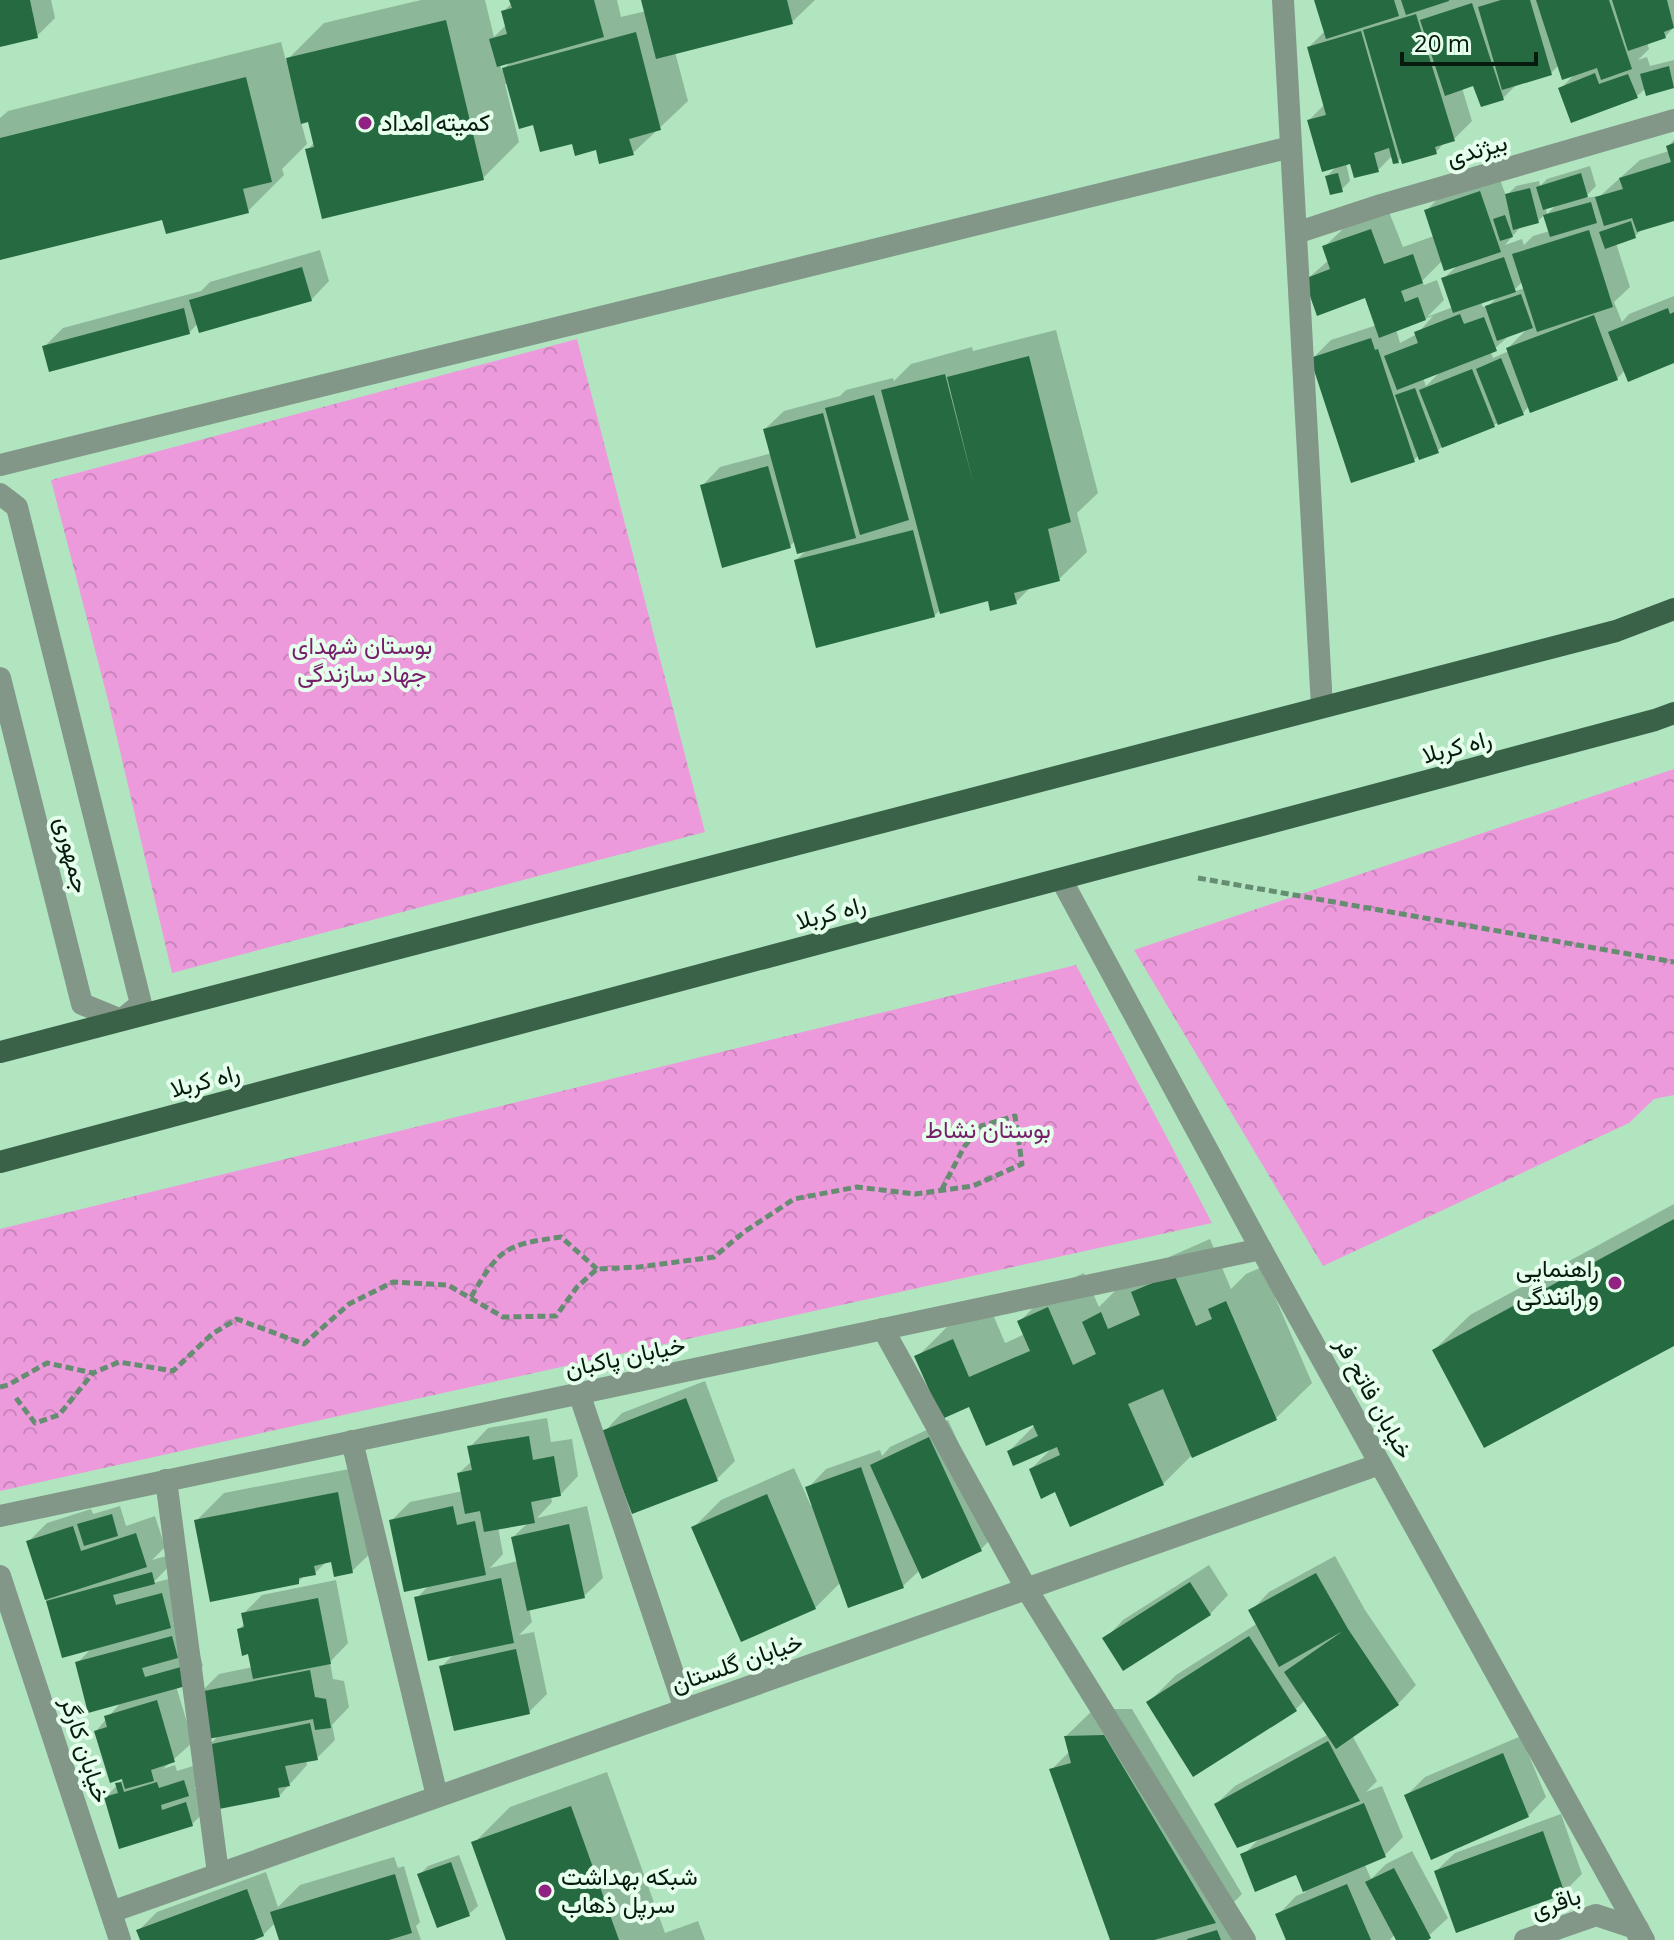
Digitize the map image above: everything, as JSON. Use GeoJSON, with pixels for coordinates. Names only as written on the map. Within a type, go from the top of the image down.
{"type":"FeatureCollection","features":[{"type":"Feature","properties":{"kind":"main road"},"geometry":{"type":"LineString","coordinates":[[0,1052],[1616,631],[1674,609]]}},
{"type":"Feature","properties":{"kind":"main road","name":"راه کربلا"},"geometry":{"type":"LineString","coordinates":[[0,1162],[1674,713]]}},
{"type":"Feature","properties":{"kind":"street"},"geometry":{"type":"LineString","coordinates":[[1283,0],[1322,707]]}},
{"type":"Feature","properties":{"kind":"street","name":"بیژندی"},"geometry":{"type":"LineString","coordinates":[[1296,233],[1381,205],[1674,120]]}},
{"type":"Feature","properties":{"kind":"street"},"geometry":{"type":"LineString","coordinates":[[0,465],[1291,147]]}},
{"type":"Feature","properties":{"kind":"street"},"geometry":{"type":"LineString","coordinates":[[0,494],[17,507],[141,1004],[121,1020]]}},
{"type":"Feature","properties":{"kind":"street","name":"جمهوری"},"geometry":{"type":"LineString","coordinates":[[0,678],[82,1004],[121,1020]]}},
{"type":"Feature","properties":{"kind":"street","name":"خیابان فاتح فر"},"geometry":{"type":"LineString","coordinates":[[1061,879],[1640,1936]]}},
{"type":"Feature","properties":{"kind":"street","name":"خیابان پاکبان"},"geometry":{"type":"LineString","coordinates":[[0,1516],[1261,1249]]}},
{"type":"Feature","properties":{"kind":"street"},"geometry":{"type":"LineString","coordinates":[[883,1329],[1026,1588],[1245,1940]]}},
{"type":"Feature","properties":{"kind":"street"},"geometry":{"type":"LineString","coordinates":[[579,1393],[685,1709]]}},
{"type":"Feature","properties":{"kind":"street"},"geometry":{"type":"LineString","coordinates":[[352,1441],[437,1796]]}},
{"type":"Feature","properties":{"kind":"street","name":"خیابان گلستان"},"geometry":{"type":"LineString","coordinates":[[111,1912],[1380,1464]]}},
{"type":"Feature","properties":{"kind":"street"},"geometry":{"type":"LineString","coordinates":[[166,1480],[218,1873]]}},
{"type":"Feature","properties":{"kind":"street","name":"خیابان کارگر"},"geometry":{"type":"LineString","coordinates":[[0,1576],[120,1940]]}},
{"type":"Feature","properties":{"kind":"street","name":"باقری"},"geometry":{"type":"LineString","coordinates":[[1525,1940],[1596,1915],[1640,1936]]}},
{"type":"Feature","properties":{"kind":"path"},"geometry":{"type":"LineString","coordinates":[[1195,878],[1674,962]]}},
{"type":"Feature","properties":{"kind":"path"},"geometry":{"type":"LineString","coordinates":[[16,1398],[35,1423],[59,1415],[93,1373],[119,1362],[173,1371],[212,1334],[237,1319],[304,1344],[349,1304],[393,1282],[448,1285],[503,1317],[556,1316],[577,1287],[597,1269],[714,1257],[744,1232],[794,1199],[857,1187],[915,1194],[941,1191],[973,1186],[1022,1164],[1015,1116],[981,1126],[964,1147],[941,1191]]}},
{"type":"Feature","properties":{"kind":"path"},"geometry":{"type":"LineString","coordinates":[[471,1297],[491,1262],[518,1243],[561,1237],[597,1269]]}},
{"type":"Feature","properties":{"kind":"path"},"geometry":{"type":"LineString","coordinates":[[0,1387],[47,1363],[93,1373]]}},
{"type":"Feature","properties":{"kind":"green space","name":"بوستان شهدای جهاد سازندگی"},"geometry":{"type":"Polygon","coordinates":[[[577,339],[705,832],[172,973],[109,704],[51,480],[577,339]]]}},
{"type":"Feature","properties":{"kind":"green space"},"geometry":{"type":"Polygon","coordinates":[[[1674,769],[1674,1095],[1654,1099],[1629,1123],[1323,1266],[1134,950],[1674,769]]]}},
{"type":"Feature","properties":{"kind":"green space","name":"بوستان نشاط"},"geometry":{"type":"Polygon","coordinates":[[[1076,965],[1212,1223],[0,1491],[0,1229],[1076,965]]]}},
{"type":"Feature","properties":{"kind":"building"},"geometry":{"type":"Polygon","coordinates":[[[0,0],[30,0],[38,38],[0,47],[0,0]]]}},
{"type":"Feature","properties":{"kind":"building"},"geometry":{"type":"Polygon","coordinates":[[[509,0],[594,0],[604,37],[497,67],[489,39],[507,34],[501,11],[512,8],[509,0]]]}},
{"type":"Feature","properties":{"kind":"building"},"geometry":{"type":"Polygon","coordinates":[[[641,0],[787,0],[793,24],[656,59],[641,0]]]}},
{"type":"Feature","properties":{"kind":"building"},"geometry":{"type":"Polygon","coordinates":[[[1314,0],[1394,0],[1399,16],[1326,39],[1314,0]]]}},
{"type":"Feature","properties":{"kind":"building"},"geometry":{"type":"Polygon","coordinates":[[[1401,0],[1449,0],[1449,1],[1406,15],[1401,0]]]}},
{"type":"Feature","properties":{"kind":"building"},"geometry":{"type":"Polygon","coordinates":[[[1501,0],[1530,0],[1552,75],[1502,90],[1478,7],[1501,0]]]}},
{"type":"Feature","properties":{"kind":"building"},"geometry":{"type":"Polygon","coordinates":[[[1536,0],[1609,0],[1632,69],[1601,80],[1597,68],[1562,80],[1536,0]]]}},
{"type":"Feature","properties":{"kind":"building"},"geometry":{"type":"Polygon","coordinates":[[[1612,0],[1667,0],[1674,28],[1664,32],[1666,38],[1628,51],[1612,0]]]}},
{"type":"Feature","properties":{"kind":"building"},"geometry":{"type":"Polygon","coordinates":[[[1472,3],[1504,100],[1481,107],[1473,86],[1445,96],[1420,20],[1472,3]]]}},
{"type":"Feature","properties":{"kind":"building"},"geometry":{"type":"Polygon","coordinates":[[[1416,14],[1455,141],[1435,147],[1437,154],[1402,164],[1363,30],[1416,14]]]}},
{"type":"Feature","properties":{"kind":"building"},"geometry":{"type":"Polygon","coordinates":[[[446,20],[484,180],[322,219],[305,149],[314,147],[308,122],[301,124],[286,58],[446,20]]]}},
{"type":"Feature","properties":{"kind":"building"},"geometry":{"type":"Polygon","coordinates":[[[1361,31],[1399,163],[1393,164],[1389,148],[1374,153],[1379,172],[1354,178],[1350,164],[1322,172],[1307,120],[1326,115],[1307,47],[1361,31]]]}},
{"type":"Feature","properties":{"kind":"building"},"geometry":{"type":"Polygon","coordinates":[[[636,32],[661,130],[629,139],[634,155],[599,164],[596,150],[575,156],[572,144],[540,152],[533,125],[519,129],[502,68],[636,32]]]}},
{"type":"Feature","properties":{"kind":"building"},"geometry":{"type":"Polygon","coordinates":[[[1669,66],[1674,88],[1646,96],[1640,74],[1669,66]]]}},
{"type":"Feature","properties":{"kind":"building"},"geometry":{"type":"Polygon","coordinates":[[[1595,73],[1599,84],[1628,74],[1638,98],[1571,123],[1558,88],[1595,73]]]}},
{"type":"Feature","properties":{"kind":"building"},"geometry":{"type":"Polygon","coordinates":[[[246,77],[272,182],[243,189],[249,213],[166,234],[162,220],[0,260],[0,138],[246,77]]]}},
{"type":"Feature","properties":{"kind":"building"},"geometry":{"type":"Polygon","coordinates":[[[1674,143],[1674,221],[1637,232],[1632,218],[1604,226],[1595,197],[1623,189],[1619,178],[1671,162],[1666,146],[1674,143]]]}},
{"type":"Feature","properties":{"kind":"building"},"geometry":{"type":"Polygon","coordinates":[[[1338,173],[1343,192],[1330,195],[1325,176],[1338,173]]]}},
{"type":"Feature","properties":{"kind":"building"},"geometry":{"type":"Polygon","coordinates":[[[1581,173],[1588,197],[1543,210],[1536,187],[1581,173]]]}},
{"type":"Feature","properties":{"kind":"building"},"geometry":{"type":"Polygon","coordinates":[[[1530,188],[1539,223],[1513,230],[1505,194],[1530,188]]]}},
{"type":"Feature","properties":{"kind":"building"},"geometry":{"type":"Polygon","coordinates":[[[1480,191],[1501,252],[1444,271],[1424,210],[1480,191]]]}},
{"type":"Feature","properties":{"kind":"building"},"geometry":{"type":"Polygon","coordinates":[[[1591,202],[1597,223],[1550,237],[1543,215],[1591,202]]]}},
{"type":"Feature","properties":{"kind":"building"},"geometry":{"type":"Polygon","coordinates":[[[1505,215],[1513,237],[1500,241],[1493,219],[1505,215]]]}},
{"type":"Feature","properties":{"kind":"building"},"geometry":{"type":"Polygon","coordinates":[[[1631,221],[1636,238],[1605,249],[1599,232],[1631,221]]]}},
{"type":"Feature","properties":{"kind":"building"},"geometry":{"type":"Polygon","coordinates":[[[1371,229],[1384,264],[1413,254],[1423,283],[1401,291],[1405,302],[1418,297],[1426,320],[1379,338],[1365,298],[1317,316],[1304,279],[1330,269],[1322,246],[1371,229]]]}},
{"type":"Feature","properties":{"kind":"building"},"geometry":{"type":"Polygon","coordinates":[[[1589,230],[1613,307],[1537,332],[1512,254],[1589,230]]]}},
{"type":"Feature","properties":{"kind":"building"},"geometry":{"type":"Polygon","coordinates":[[[1504,257],[1516,292],[1453,313],[1441,278],[1504,257]]]}},
{"type":"Feature","properties":{"kind":"building"},"geometry":{"type":"Polygon","coordinates":[[[302,267],[312,301],[199,333],[189,300],[302,267]]]}},
{"type":"Feature","properties":{"kind":"building"},"geometry":{"type":"Polygon","coordinates":[[[1521,294],[1533,328],[1497,341],[1485,306],[1521,294]]]}},
{"type":"Feature","properties":{"kind":"building"},"geometry":{"type":"Polygon","coordinates":[[[184,308],[190,334],[49,372],[42,346],[184,308]]]}},
{"type":"Feature","properties":{"kind":"building"},"geometry":{"type":"Polygon","coordinates":[[[1668,308],[1670,314],[1674,312],[1674,363],[1628,382],[1608,332],[1668,308]]]}},
{"type":"Feature","properties":{"kind":"building"},"geometry":{"type":"Polygon","coordinates":[[[1460,314],[1464,324],[1484,317],[1497,351],[1397,390],[1384,356],[1418,343],[1414,332],[1460,314]]]}},
{"type":"Feature","properties":{"kind":"building"},"geometry":{"type":"Polygon","coordinates":[[[1594,315],[1618,380],[1530,413],[1506,348],[1594,315]]]}},
{"type":"Feature","properties":{"kind":"building"},"geometry":{"type":"Polygon","coordinates":[[[1371,338],[1375,350],[1378,349],[1415,462],[1351,483],[1310,358],[1371,338]]]}},
{"type":"Feature","properties":{"kind":"building"},"geometry":{"type":"Polygon","coordinates":[[[1029,356],[1071,522],[1048,529],[1060,581],[1014,593],[1017,604],[990,611],[988,601],[940,614],[881,390],[945,374],[974,486],[947,377],[1029,356]]]}},
{"type":"Feature","properties":{"kind":"building"},"geometry":{"type":"Polygon","coordinates":[[[1501,358],[1524,415],[1498,425],[1476,369],[1501,358]]]}},
{"type":"Feature","properties":{"kind":"building"},"geometry":{"type":"Polygon","coordinates":[[[1472,369],[1495,427],[1442,448],[1419,390],[1472,369]]]}},
{"type":"Feature","properties":{"kind":"building"},"geometry":{"type":"Polygon","coordinates":[[[1415,388],[1439,453],[1419,460],[1395,395],[1415,388]]]}},
{"type":"Feature","properties":{"kind":"building"},"geometry":{"type":"Polygon","coordinates":[[[874,395],[909,520],[860,535],[825,408],[874,395]]]}},
{"type":"Feature","properties":{"kind":"building"},"geometry":{"type":"Polygon","coordinates":[[[823,413],[856,538],[797,554],[763,429],[823,413]]]}},
{"type":"Feature","properties":{"kind":"building"},"geometry":{"type":"Polygon","coordinates":[[[768,466],[791,548],[722,568],[700,485],[768,466]]]}},
{"type":"Feature","properties":{"kind":"building"},"geometry":{"type":"Polygon","coordinates":[[[913,530],[935,617],[816,648],[794,560],[913,530]]]}},
{"type":"Feature","properties":{"kind":"building","name":"راهنمایی و رانندگی"},"geometry":{"type":"Polygon","coordinates":[[[1674,1219],[1674,1346],[1484,1448],[1432,1350],[1674,1219]]]}},
{"type":"Feature","properties":{"kind":"building"},"geometry":{"type":"Polygon","coordinates":[[[1174,1274],[1196,1326],[1212,1319],[1208,1309],[1226,1301],[1277,1420],[1192,1458],[1163,1389],[1128,1404],[1164,1485],[1070,1527],[1055,1492],[1041,1499],[1029,1469],[1060,1455],[1057,1447],[1013,1466],[1007,1451],[1038,1436],[1033,1425],[986,1446],[969,1407],[942,1419],[914,1356],[953,1339],[969,1377],[1030,1351],[1017,1321],[1048,1307],[1073,1365],[1096,1354],[1082,1322],[1101,1312],[1108,1329],[1140,1315],[1131,1292],[1174,1274]]]}},
{"type":"Feature","properties":{"kind":"building"},"geometry":{"type":"Polygon","coordinates":[[[686,1398],[718,1481],[632,1514],[601,1431],[686,1398]]]}},
{"type":"Feature","properties":{"kind":"building"},"geometry":{"type":"Polygon","coordinates":[[[529,1436],[533,1460],[554,1456],[561,1496],[531,1502],[535,1523],[484,1532],[480,1511],[465,1514],[457,1473],[472,1470],[467,1446],[529,1436]]]}},
{"type":"Feature","properties":{"kind":"building"},"geometry":{"type":"Polygon","coordinates":[[[929,1437],[982,1551],[922,1579],[870,1465],[929,1437]]]}},
{"type":"Feature","properties":{"kind":"building"},"geometry":{"type":"Polygon","coordinates":[[[861,1467],[904,1588],[848,1608],[805,1487],[861,1467]]]}},
{"type":"Feature","properties":{"kind":"building"},"geometry":{"type":"Polygon","coordinates":[[[338,1492],[353,1573],[334,1577],[331,1562],[314,1566],[316,1575],[299,1578],[299,1584],[210,1602],[194,1520],[338,1492]]]}},
{"type":"Feature","properties":{"kind":"building"},"geometry":{"type":"Polygon","coordinates":[[[767,1494],[816,1609],[741,1642],[691,1527],[767,1494]]]}},
{"type":"Feature","properties":{"kind":"building"},"geometry":{"type":"Polygon","coordinates":[[[453,1506],[457,1525],[475,1521],[486,1575],[404,1592],[389,1520],[453,1506]]]}},
{"type":"Feature","properties":{"kind":"building"},"geometry":{"type":"Polygon","coordinates":[[[112,1514],[118,1536],[84,1546],[77,1524],[112,1514]]]}},
{"type":"Feature","properties":{"kind":"building"},"geometry":{"type":"Polygon","coordinates":[[[569,1524],[585,1598],[527,1611],[511,1537],[569,1524]]]}},
{"type":"Feature","properties":{"kind":"building"},"geometry":{"type":"Polygon","coordinates":[[[73,1526],[81,1551],[136,1533],[147,1567],[45,1600],[26,1541],[73,1526]]]}},
{"type":"Feature","properties":{"kind":"building"},"geometry":{"type":"Polygon","coordinates":[[[152,1572],[155,1584],[113,1595],[116,1605],[162,1593],[171,1628],[62,1658],[46,1601],[152,1572]]]}},
{"type":"Feature","properties":{"kind":"building"},"geometry":{"type":"Polygon","coordinates":[[[1316,1573],[1348,1629],[1399,1705],[1336,1749],[1284,1672],[1343,1631],[1279,1667],[1248,1610],[1316,1573]]]}},
{"type":"Feature","properties":{"kind":"building"},"geometry":{"type":"Polygon","coordinates":[[[501,1578],[514,1643],[428,1661],[414,1597],[501,1578]]]}},
{"type":"Feature","properties":{"kind":"building"},"geometry":{"type":"Polygon","coordinates":[[[1190,1582],[1211,1615],[1123,1671],[1102,1638],[1190,1582]]]}},
{"type":"Feature","properties":{"kind":"building"},"geometry":{"type":"Polygon","coordinates":[[[318,1598],[331,1664],[253,1679],[248,1654],[242,1656],[237,1629],[244,1627],[241,1613],[318,1598]]]}},
{"type":"Feature","properties":{"kind":"building"},"geometry":{"type":"Polygon","coordinates":[[[172,1636],[178,1658],[142,1668],[145,1677],[181,1667],[186,1686],[88,1713],[75,1662],[172,1636]]]}},
{"type":"Feature","properties":{"kind":"building"},"geometry":{"type":"Polygon","coordinates":[[[1249,1636],[1297,1711],[1193,1777],[1146,1702],[1249,1636]]]}},
{"type":"Feature","properties":{"kind":"building"},"geometry":{"type":"Polygon","coordinates":[[[516,1649],[530,1714],[454,1731],[439,1666],[516,1649]]]}},
{"type":"Feature","properties":{"kind":"building"},"geometry":{"type":"Polygon","coordinates":[[[310,1670],[315,1697],[326,1699],[331,1728],[315,1730],[313,1719],[208,1739],[199,1692],[310,1670]]]}},
{"type":"Feature","properties":{"kind":"building"},"geometry":{"type":"Polygon","coordinates":[[[157,1700],[175,1762],[151,1770],[154,1781],[125,1789],[122,1779],[110,1783],[94,1731],[107,1727],[104,1716],[157,1700]]]}},
{"type":"Feature","properties":{"kind":"building"},"geometry":{"type":"Polygon","coordinates":[[[310,1723],[318,1760],[285,1766],[290,1786],[278,1788],[280,1797],[219,1809],[207,1745],[310,1723]]]}},
{"type":"Feature","properties":{"kind":"building"},"geometry":{"type":"Polygon","coordinates":[[[1104,1735],[1216,1923],[1154,1940],[1110,1940],[1049,1769],[1071,1763],[1064,1736],[1104,1735]]]}},
{"type":"Feature","properties":{"kind":"building"},"geometry":{"type":"Polygon","coordinates":[[[1328,1741],[1360,1801],[1237,1848],[1214,1804],[1328,1741]]]}},
{"type":"Feature","properties":{"kind":"building"},"geometry":{"type":"Polygon","coordinates":[[[1503,1753],[1529,1817],[1431,1860],[1404,1795],[1503,1753]]]}},
{"type":"Feature","properties":{"kind":"building"},"geometry":{"type":"Polygon","coordinates":[[[184,1780],[189,1796],[161,1805],[162,1810],[186,1802],[193,1826],[119,1849],[104,1797],[118,1793],[115,1783],[121,1782],[124,1792],[157,1782],[159,1788],[184,1780]]]}},
{"type":"Feature","properties":{"kind":"building"},"geometry":{"type":"Polygon","coordinates":[[[1364,1803],[1386,1857],[1303,1892],[1296,1875],[1255,1892],[1240,1854],[1364,1803]]]}},
{"type":"Feature","properties":{"kind":"building","name":"شبکه بهداشت سرپل ذهاب"},"geometry":{"type":"Polygon","coordinates":[[[571,1806],[619,1940],[506,1940],[471,1842],[571,1806]]]}},
{"type":"Feature","properties":{"kind":"building"},"geometry":{"type":"Polygon","coordinates":[[[1543,1831],[1565,1894],[1456,1933],[1434,1871],[1543,1831]]]}},
{"type":"Feature","properties":{"kind":"building"},"geometry":{"type":"Polygon","coordinates":[[[451,1862],[470,1916],[437,1928],[417,1874],[451,1862]]]}},
{"type":"Feature","properties":{"kind":"building"},"geometry":{"type":"Polygon","coordinates":[[[1394,1868],[1431,1938],[1428,1940],[1396,1940],[1365,1882],[1394,1868]]]}},
{"type":"Feature","properties":{"kind":"building"},"geometry":{"type":"Polygon","coordinates":[[[395,1874],[412,1933],[389,1940],[279,1940],[270,1912],[395,1874]]]}},
{"type":"Feature","properties":{"kind":"building"},"geometry":{"type":"Polygon","coordinates":[[[1347,1884],[1371,1940],[1286,1940],[1275,1914],[1347,1884]]]}},
{"type":"Feature","properties":{"kind":"building"},"geometry":{"type":"Polygon","coordinates":[[[247,1889],[264,1936],[254,1940],[140,1940],[136,1930],[247,1889]]]}},
{"type":"Feature","properties":{"kind":"building"},"geometry":{"type":"Polygon","coordinates":[[[1217,1930],[1221,1940],[1187,1940],[1187,1939],[1217,1930]]]}},
{"type":"Feature","properties":{"kind":"place","name":"کمیته امداد"},"geometry":{"type":"Point","coordinates":[365,123]}},
{"type":"Feature","properties":{"kind":"place","name":"راهنمایی و رانندگی"},"geometry":{"type":"Point","coordinates":[1615,1283]}},
{"type":"Feature","properties":{"kind":"place","name":"شبکه بهداشت سرپل ذهاب"},"geometry":{"type":"Point","coordinates":[545,1891]}}]}
